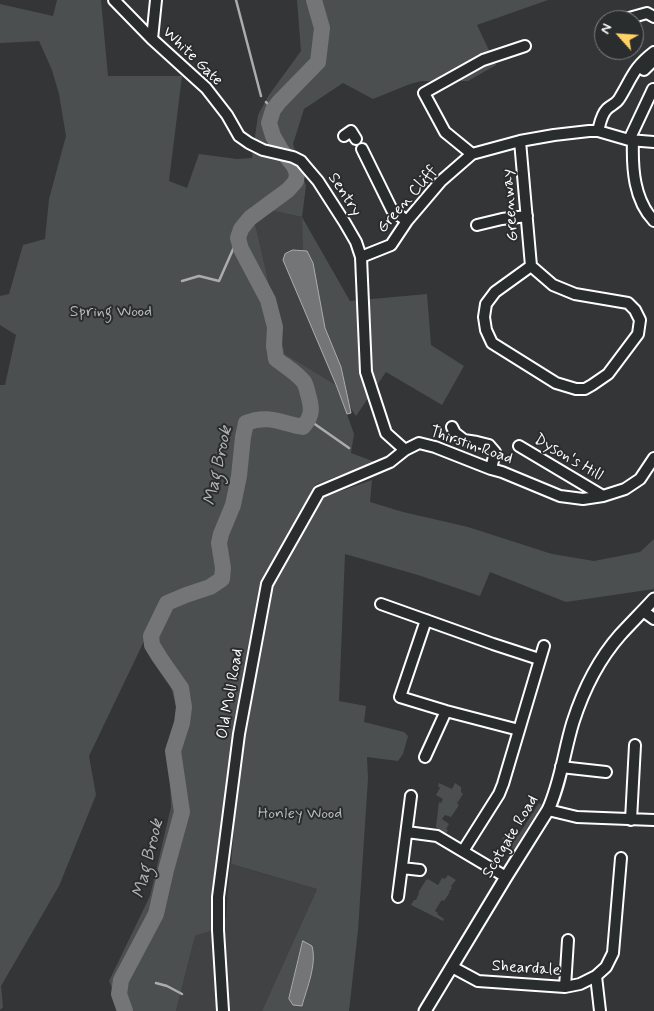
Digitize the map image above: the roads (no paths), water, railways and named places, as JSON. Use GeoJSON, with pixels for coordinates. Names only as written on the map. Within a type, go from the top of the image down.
{"type":"FeatureCollection","features":[{"type":"Feature","properties":{"kind":"street","name":"White Gate"},"geometry":{"type":"LineString","coordinates":[[114,0],[152,39],[206,88],[239,136],[249,143],[272,152],[293,157]]}},
{"type":"Feature","properties":{"kind":"street"},"geometry":{"type":"LineString","coordinates":[[152,39],[156,0]]}},
{"type":"Feature","properties":{"kind":"street"},"geometry":{"type":"LineString","coordinates":[[472,154],[445,132],[424,93],[483,60],[525,46]]}},
{"type":"Feature","properties":{"kind":"street"},"geometry":{"type":"LineString","coordinates":[[654,52],[643,60],[632,73],[617,101],[606,110],[598,131],[631,140],[654,142]]}},
{"type":"Feature","properties":{"kind":"street"},"geometry":{"type":"LineString","coordinates":[[644,70],[654,60]]}},
{"type":"Feature","properties":{"kind":"street"},"geometry":{"type":"LineString","coordinates":[[654,89],[631,140],[632,163],[640,199],[654,221]]}},
{"type":"Feature","properties":{"kind":"street"},"geometry":{"type":"LineString","coordinates":[[344,136],[351,131],[356,139]]}},
{"type":"Feature","properties":{"kind":"street","name":"Green Cliff"},"geometry":{"type":"LineString","coordinates":[[361,257],[391,245],[407,221],[441,181],[472,154],[520,141],[554,135],[598,131]]}},
{"type":"Feature","properties":{"kind":"street","name":"Greenway"},"geometry":{"type":"LineString","coordinates":[[520,141],[531,266]]}},
{"type":"Feature","properties":{"kind":"street"},"geometry":{"type":"LineString","coordinates":[[362,149],[392,210],[407,221]]}},
{"type":"Feature","properties":{"kind":"street","name":"Sentry"},"geometry":{"type":"LineString","coordinates":[[293,157],[301,161],[318,181],[356,242],[361,257]]}},
{"type":"Feature","properties":{"kind":"street"},"geometry":{"type":"LineString","coordinates":[[478,226],[502,219],[527,216]]}},
{"type":"Feature","properties":{"kind":"street","name":"Thirstin Road"},"geometry":{"type":"LineString","coordinates":[[361,257],[366,372],[386,433],[405,450],[419,443],[435,447],[560,496],[583,499],[603,496],[626,489],[640,479],[654,458]]}},
{"type":"Feature","properties":{"kind":"street"},"geometry":{"type":"LineString","coordinates":[[531,266],[553,286],[575,294],[628,303],[635,310],[640,320],[638,334],[608,374],[585,388],[576,389],[556,383],[492,343],[486,330],[484,317],[486,304],[495,292],[531,266]]}},
{"type":"Feature","properties":{"kind":"street"},"geometry":{"type":"LineString","coordinates":[[452,427],[455,433],[464,440],[489,445],[495,452],[491,469]]}},
{"type":"Feature","properties":{"kind":"street","name":"Dyson's Hill"},"geometry":{"type":"LineString","coordinates":[[519,446],[603,496]]}},
{"type":"Feature","properties":{"kind":"street","name":"Old Moll Road"},"geometry":{"type":"LineString","coordinates":[[223,1011],[218,897],[239,734],[267,584],[319,492],[390,462],[405,450]]}},
{"type":"Feature","properties":{"kind":"street","name":"Scotgate Road"},"geometry":{"type":"LineString","coordinates":[[425,1011],[548,810],[557,785],[573,721],[594,672],[620,635],[654,599]]}},
{"type":"Feature","properties":{"kind":"street"},"geometry":{"type":"LineString","coordinates":[[381,604],[539,659]]}},
{"type":"Feature","properties":{"kind":"street"},"geometry":{"type":"LineString","coordinates":[[643,611],[654,620]]}},
{"type":"Feature","properties":{"kind":"street"},"geometry":{"type":"LineString","coordinates":[[426,620],[400,698],[519,730]]}},
{"type":"Feature","properties":{"kind":"street"},"geometry":{"type":"LineString","coordinates":[[463,851],[499,794],[503,784],[544,646]]}},
{"type":"Feature","properties":{"kind":"street"},"geometry":{"type":"LineString","coordinates":[[425,756],[446,711]]}},
{"type":"Feature","properties":{"kind":"street"},"geometry":{"type":"LineString","coordinates":[[631,820],[635,745]]}},
{"type":"Feature","properties":{"kind":"street"},"geometry":{"type":"LineString","coordinates":[[561,767],[606,772]]}},
{"type":"Feature","properties":{"kind":"street"},"geometry":{"type":"LineString","coordinates":[[398,897],[411,796]]}},
{"type":"Feature","properties":{"kind":"street"},"geometry":{"type":"LineString","coordinates":[[548,810],[577,817],[654,820]]}},
{"type":"Feature","properties":{"kind":"street"},"geometry":{"type":"LineString","coordinates":[[407,832],[437,836],[506,877]]}},
{"type":"Feature","properties":{"kind":"street"},"geometry":{"type":"LineString","coordinates":[[600,1011],[596,976],[606,966],[613,952],[621,858]]}},
{"type":"Feature","properties":{"kind":"street"},"geometry":{"type":"LineString","coordinates":[[402,868],[420,870]]}},
{"type":"Feature","properties":{"kind":"street"},"geometry":{"type":"LineString","coordinates":[[565,987],[568,940]]}},
{"type":"Feature","properties":{"kind":"street","name":"Sheardale"},"geometry":{"type":"LineString","coordinates":[[452,967],[478,981],[565,987],[580,984],[596,976]]}},
{"type":"Feature","properties":{"kind":"waterway"},"geometry":{"type":"LineString","coordinates":[[236,0],[261,96]]}},
{"type":"Feature","properties":{"kind":"waterway","name":"Mag Brook"},"geometry":{"type":"LineString","coordinates":[[125,1011],[119,994],[121,980],[156,914],[182,812],[173,751],[182,723],[184,707],[181,688],[152,645],[151,636],[167,603],[210,587],[222,579],[223,568],[219,543],[233,505],[246,423],[254,420],[268,419],[303,427],[309,419],[311,411],[304,382],[276,359],[274,346],[275,327],[268,300],[241,249],[238,238],[241,229],[250,218],[288,190],[296,181],[297,173],[294,166],[281,150],[273,136],[269,123],[273,110],[279,102],[318,62],[322,28],[314,0]]}},
{"type":"Feature","properties":{"kind":"waterway"},"geometry":{"type":"LineString","coordinates":[[266,102],[273,110]]}},
{"type":"Feature","properties":{"kind":"waterway"},"geometry":{"type":"LineString","coordinates":[[182,281],[199,276],[219,281],[238,238]]}},
{"type":"Feature","properties":{"kind":"waterway"},"geometry":{"type":"LineString","coordinates":[[309,420],[349,448]]}},
{"type":"Feature","properties":{"kind":"waterway"},"geometry":{"type":"LineString","coordinates":[[156,983],[167,986],[182,994]]}},
{"type":"Feature","properties":{"kind":"park label","name":"Spring Wood"},"geometry":{"type":"Point","coordinates":[111,313]}},
{"type":"Feature","properties":{"kind":"park label","name":"Honley Wood"},"geometry":{"type":"Point","coordinates":[300,815]}}]}
